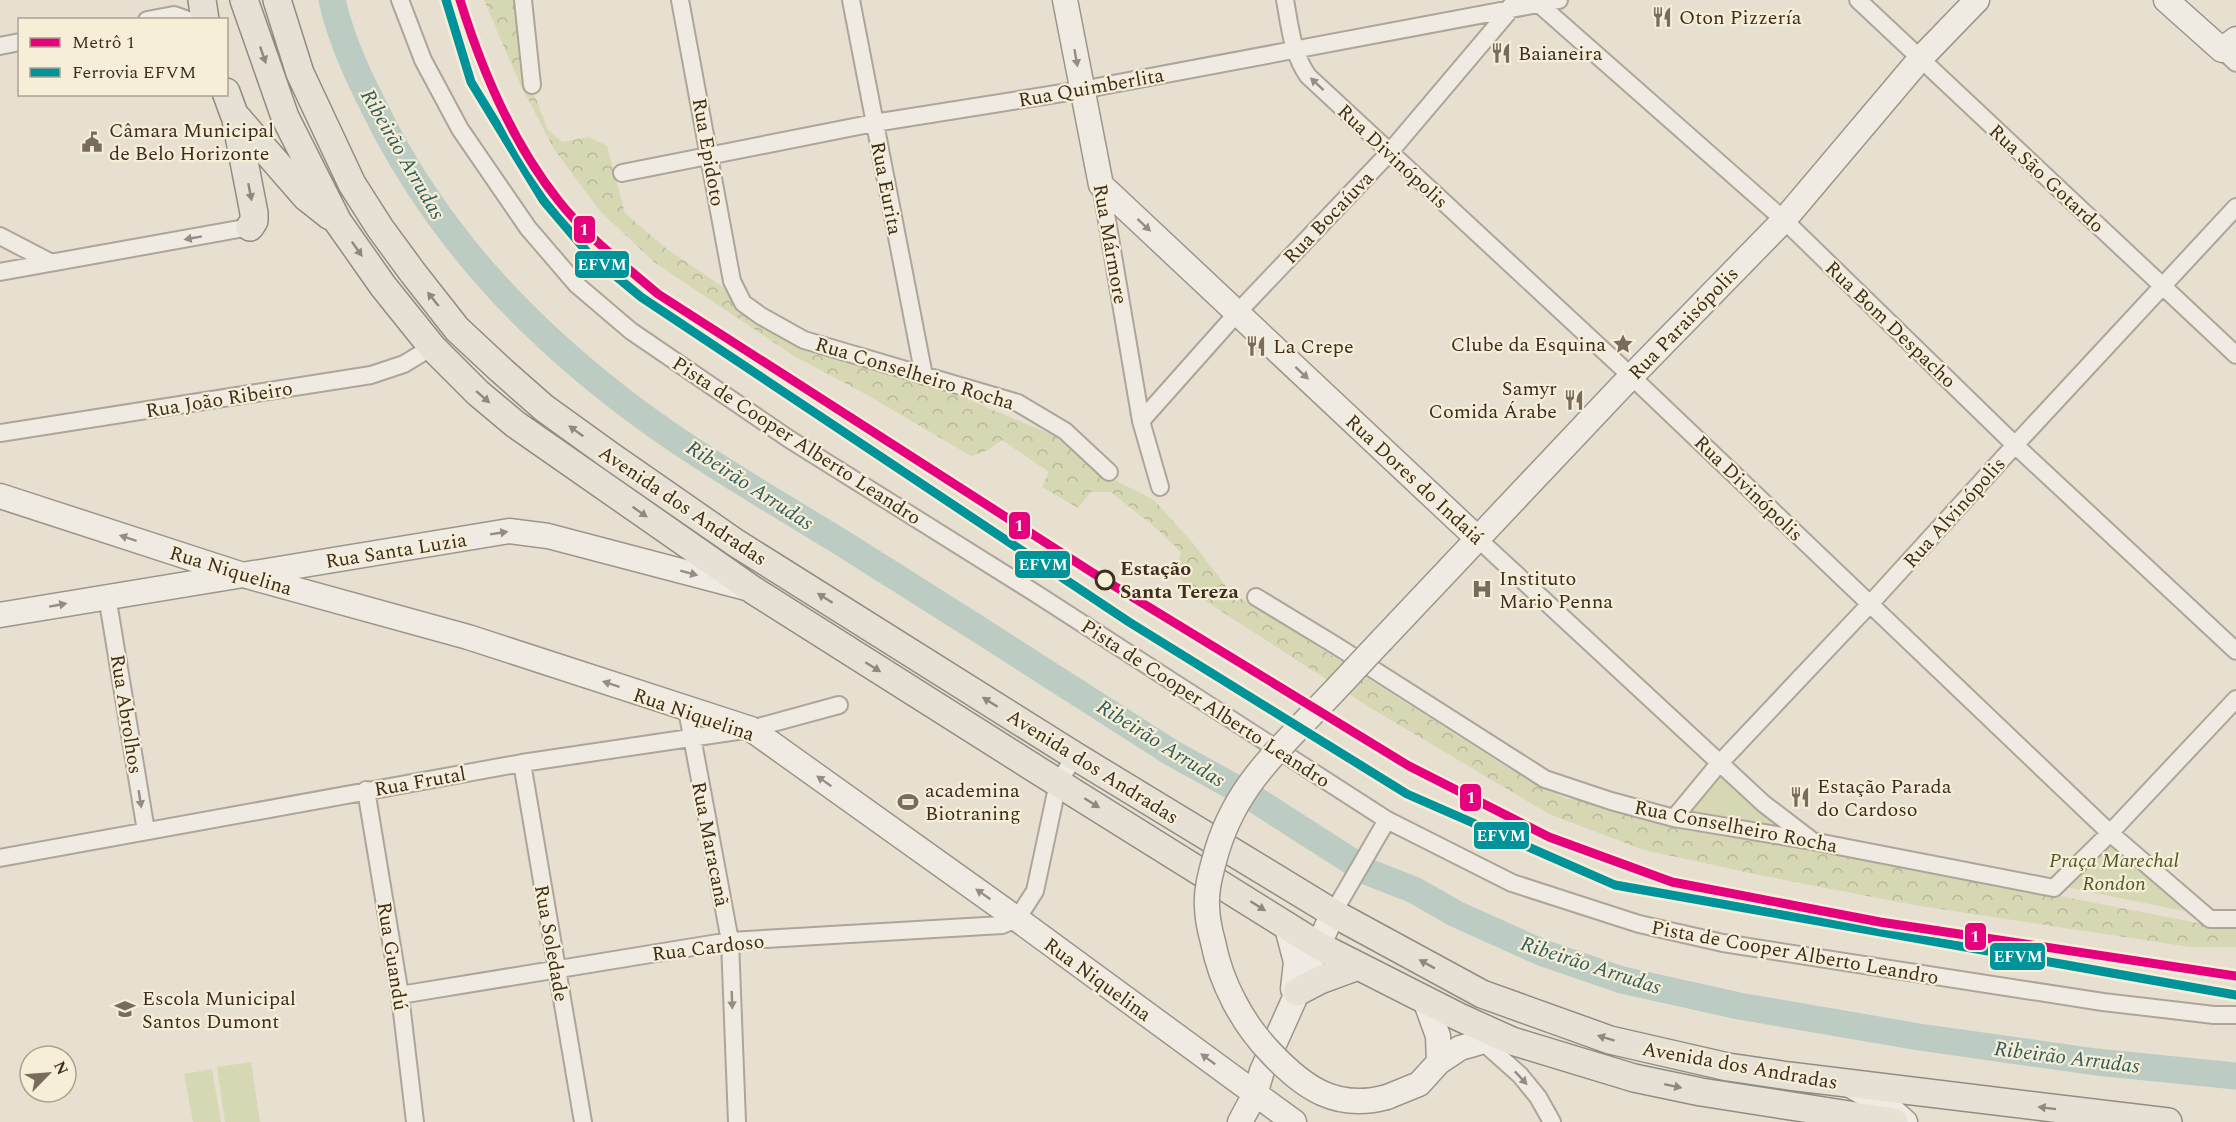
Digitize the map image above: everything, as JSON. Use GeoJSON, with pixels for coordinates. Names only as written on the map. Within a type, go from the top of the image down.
{"type":"FeatureCollection","features":[{"type":"Feature","properties":{"kind":"main road"},"geometry":{"type":"LineString","coordinates":[[202,0],[205,18]]}},
{"type":"Feature","properties":{"kind":"main road","name":"Avenida dos Andradas"},"geometry":{"type":"LineString","coordinates":[[244,0],[285,117],[338,222],[383,286],[432,347],[478,393],[515,424],[753,590],[1319,946],[1459,1017],[1512,1041],[1634,1078],[1712,1094],[1866,1120],[1894,1122]]}},
{"type":"Feature","properties":{"kind":"main road","name":"Avenida dos Andradas"},"geometry":{"type":"LineString","coordinates":[[277,0],[300,73],[352,184],[380,228],[457,329],[544,408],[736,543],[1075,756],[1333,913],[1482,994],[1610,1040],[1728,1067],[1850,1085],[2168,1122]]}},
{"type":"Feature","properties":{"kind":"main road"},"geometry":{"type":"LineString","coordinates":[[230,103],[306,197],[338,222]]}},
{"type":"Feature","properties":{"kind":"main road"},"geometry":{"type":"LineString","coordinates":[[230,103],[254,213],[254,221],[250,227]]}},
{"type":"Feature","properties":{"kind":"main road"},"geometry":{"type":"LineString","coordinates":[[1295,998],[1320,980],[1358,966]]}},
{"type":"Feature","properties":{"kind":"main road"},"geometry":{"type":"LineString","coordinates":[[1481,1042],[1512,1041]]}},
{"type":"Feature","properties":{"kind":"street","name":"Pista de Cooper Alberto Leandro"},"geometry":{"type":"LineString","coordinates":[[400,0],[423,60],[460,129],[522,219],[577,285],[631,331],[789,439],[1035,593],[1387,820],[1512,883],[1638,924],[1723,944],[2103,1002],[2214,1015],[2236,1015]]}},
{"type":"Feature","properties":{"kind":"street"},"geometry":{"type":"LineString","coordinates":[[523,0],[532,85]]}},
{"type":"Feature","properties":{"kind":"street","name":"Rua Epidoto"},"geometry":{"type":"LineString","coordinates":[[680,0],[732,282],[743,303]]}},
{"type":"Feature","properties":{"kind":"street","name":"Rua Eurita"},"geometry":{"type":"LineString","coordinates":[[850,0],[924,376]]}},
{"type":"Feature","properties":{"kind":"street","name":"Rua Mármore"},"geometry":{"type":"LineString","coordinates":[[1065,0],[1101,185],[1141,421],[1160,487]]}},
{"type":"Feature","properties":{"kind":"street","name":"Rua Divinópolis"},"geometry":{"type":"LineString","coordinates":[[1286,0],[1295,51],[1299,63],[1308,76],[1631,376],[2110,833],[2210,919],[2236,919]]}},
{"type":"Feature","properties":{"kind":"street","name":"Rua Quimberlita"},"geometry":{"type":"LineString","coordinates":[[622,173],[874,123],[1082,90],[1295,51],[1510,5],[1539,4],[1559,0]]}},
{"type":"Feature","properties":{"kind":"street","name":"Rua São Gotardo"},"geometry":{"type":"LineString","coordinates":[[1858,0],[2236,355]]}},
{"type":"Feature","properties":{"kind":"street","name":"Rua Paraisópolis"},"geometry":{"type":"LineString","coordinates":[[1481,1042],[1460,1048],[1439,1062],[1419,1084],[1387,1097],[1362,1102],[1338,1099],[1318,1092],[1295,1078],[1259,1041],[1232,998],[1221,974],[1207,907],[1208,882],[1223,828],[1235,804],[1282,745],[1631,376],[1784,220],[1920,59],[1977,0]]}},
{"type":"Feature","properties":{"kind":"street"},"geometry":{"type":"LineString","coordinates":[[2166,0],[2231,51]]}},
{"type":"Feature","properties":{"kind":"street","name":"Rua Bom Despacho"},"geometry":{"type":"LineString","coordinates":[[1539,4],[1784,220],[2015,444],[2236,651]]}},
{"type":"Feature","properties":{"kind":"street","name":"Rua Bocaíuva"},"geometry":{"type":"LineString","coordinates":[[1141,421],[1238,312],[1389,153],[1510,5]]}},
{"type":"Feature","properties":{"kind":"street"},"geometry":{"type":"LineString","coordinates":[[158,18],[174,15],[182,18]]}},
{"type":"Feature","properties":{"kind":"street"},"geometry":{"type":"LineString","coordinates":[[0,46],[18,42]]}},
{"type":"Feature","properties":{"kind":"street","name":"Rua Dores do Indaiá"},"geometry":{"type":"LineString","coordinates":[[1101,185],[1719,763],[1764,804],[1812,841]]}},
{"type":"Feature","properties":{"kind":"street","name":"Rua Alvinópolis"},"geometry":{"type":"LineString","coordinates":[[1674,818],[1719,763],[1870,604],[2015,444],[2236,207]]}},
{"type":"Feature","properties":{"kind":"street"},"geometry":{"type":"LineString","coordinates":[[0,272],[250,227]]}},
{"type":"Feature","properties":{"kind":"street"},"geometry":{"type":"LineString","coordinates":[[0,236],[50,262]]}},
{"type":"Feature","properties":{"kind":"street","name":"Rua Conselheiro Rocha"},"geometry":{"type":"LineString","coordinates":[[743,303],[804,340],[1018,403],[1065,431],[1109,472]]}},
{"type":"Feature","properties":{"kind":"street","name":"Rua João Ribeiro"},"geometry":{"type":"LineString","coordinates":[[0,433],[370,375],[404,364],[432,347]]}},
{"type":"Feature","properties":{"kind":"street","name":"Rua Niquelina"},"geometry":{"type":"LineString","coordinates":[[0,496],[243,575],[468,638],[751,729],[1017,919],[1294,1122]]}},
{"type":"Feature","properties":{"kind":"street","name":"Rua Santa Luzia"},"geometry":{"type":"LineString","coordinates":[[0,615],[509,531],[548,536],[753,590]]}},
{"type":"Feature","properties":{"kind":"street"},"geometry":{"type":"LineString","coordinates":[[160,548],[173,560],[178,572],[172,584],[161,589]]}},
{"type":"Feature","properties":{"kind":"street","name":"Rua Abrolhos"},"geometry":{"type":"LineString","coordinates":[[107,596],[146,831]]}},
{"type":"Feature","properties":{"kind":"street","name":"Rua Conselheiro Rocha"},"geometry":{"type":"LineString","coordinates":[[1256,597],[1545,779],[1611,801],[1674,818],[1812,841],[2054,888],[2110,833]]}},
{"type":"Feature","properties":{"kind":"street"},"geometry":{"type":"LineString","coordinates":[[2110,833],[2236,699]]}},
{"type":"Feature","properties":{"kind":"street","name":"Rua Frutal"},"geometry":{"type":"LineString","coordinates":[[0,858],[522,763],[751,729],[839,705]]}},
{"type":"Feature","properties":{"kind":"street","name":"Rua Maracanã"},"geometry":{"type":"LineString","coordinates":[[687,710],[730,941],[737,1122]]}},
{"type":"Feature","properties":{"kind":"street"},"geometry":{"type":"LineString","coordinates":[[1017,919],[1035,891],[1058,783],[1075,756]]}},
{"type":"Feature","properties":{"kind":"street","name":"Rua Soledade"},"geometry":{"type":"LineString","coordinates":[[522,763],[583,1122]]}},
{"type":"Feature","properties":{"kind":"street","name":"Rua Guandú"},"geometry":{"type":"LineString","coordinates":[[366,790],[400,995],[415,1122]]}},
{"type":"Feature","properties":{"kind":"street"},"geometry":{"type":"LineString","coordinates":[[1240,1122],[1255,1094],[1262,1071],[1319,946],[1324,930],[1387,820]]}},
{"type":"Feature","properties":{"kind":"street","name":"Rua Cardoso"},"geometry":{"type":"LineString","coordinates":[[400,995],[730,941],[982,927],[1002,925],[1017,919]]}},
{"type":"Feature","properties":{"kind":"street"},"geometry":{"type":"LineString","coordinates":[[1286,924],[1296,962],[1295,998]]}},
{"type":"Feature","properties":{"kind":"street"},"geometry":{"type":"LineString","coordinates":[[1425,1000],[1438,1036],[1439,1062]]}},
{"type":"Feature","properties":{"kind":"street"},"geometry":{"type":"LineString","coordinates":[[1459,1017],[1481,1042],[1520,1075],[1538,1097],[1552,1122]]}},
{"type":"Feature","properties":{"kind":"street"},"geometry":{"type":"LineString","coordinates":[[1850,1085],[1887,1106],[1905,1122]]}},
{"type":"Feature","properties":{"kind":"green space"},"geometry":{"type":"Polygon","coordinates":[[[484,0],[514,0],[523,65],[548,130],[562,142],[589,137],[607,146],[625,213],[667,249],[723,287],[742,310],[810,346],[960,396],[1055,436],[1101,473],[1154,500],[1192,542],[1229,590],[1508,768],[1567,799],[1581,799],[1815,848],[2218,927],[2236,927],[2236,947],[2190,947],[1914,905],[1759,875],[1644,850],[1549,814],[1374,710],[1190,591],[1176,573],[1181,552],[1111,492],[1091,492],[1078,508],[1042,487],[1049,472],[1002,440],[988,450],[971,456],[869,396],[794,356],[654,262],[599,210],[554,149],[520,84],[484,0]]]}},
{"type":"Feature","properties":{"kind":"green space"},"geometry":{"type":"Polygon","coordinates":[[[1717,772],[1798,836],[1683,814],[1717,772]]]}},
{"type":"Feature","properties":{"kind":"green space","name":"Praça Marechal Rondon"},"geometry":{"type":"Polygon","coordinates":[[[2112,838],[2203,915],[2061,886],[2112,838]]]}},
{"type":"Feature","properties":{"kind":"green space"},"geometry":{"type":"Polygon","coordinates":[[[251,1062],[260,1122],[225,1122],[217,1067],[251,1062]]]}},
{"type":"Feature","properties":{"kind":"green space"},"geometry":{"type":"Polygon","coordinates":[[[212,1069],[221,1122],[193,1122],[184,1074],[212,1069]]]}},
{"type":"Feature","properties":{"kind":"waterway","name":"Ribeirão Arrudas"},"geometry":{"type":"LineString","coordinates":[[332,0],[354,66],[409,171],[463,248],[493,283],[559,349],[633,409],[716,465],[1172,753],[1248,795],[1368,872],[1414,890],[1456,914],[1543,953],[1622,980],[1739,1006],[1919,1037],[2096,1062],[2236,1076]]}},
{"type":"Feature","properties":{"kind":"metro line","name":"1"},"geometry":{"type":"LineString","coordinates":[[460,0],[478,53],[500,105],[541,178],[580,225],[658,294],[1093,573],[1409,766],[1549,837],[1672,882],[1880,922],[2236,976]]}},
{"type":"Feature","properties":{"kind":"rail line","name":"EFVM"},"geometry":{"type":"LineString","coordinates":[[446,0],[471,82],[543,200],[588,253],[641,297],[1129,622],[1407,794],[1615,885],[2236,995]]}},
{"type":"Feature","properties":{"kind":"place","name":"Oton Pizzería"},"geometry":{"type":"Point","coordinates":[1662,17]}},
{"type":"Feature","properties":{"kind":"place","name":"Baianeira"},"geometry":{"type":"Point","coordinates":[1501,53]}},
{"type":"Feature","properties":{"kind":"place","name":"Câmara Municipal de Belo Horizonte"},"geometry":{"type":"Point","coordinates":[92,142]}},
{"type":"Feature","properties":{"kind":"place","name":"Clube da Esquina"},"geometry":{"type":"Point","coordinates":[1623,344]}},
{"type":"Feature","properties":{"kind":"place","name":"La Crepe"},"geometry":{"type":"Point","coordinates":[1256,346]}},
{"type":"Feature","properties":{"kind":"place","name":"Samyr Comida Árabe"},"geometry":{"type":"Point","coordinates":[1574,400]}},
{"type":"Feature","properties":{"kind":"place","name":"Estação Santa Tereza"},"geometry":{"type":"Point","coordinates":[1105,580]}},
{"type":"Feature","properties":{"kind":"place","name":"Instituto Mario Penna"},"geometry":{"type":"Point","coordinates":[1482,589]}},
{"type":"Feature","properties":{"kind":"place","name":"Estação Parada do Cardoso"},"geometry":{"type":"Point","coordinates":[1800,797]}},
{"type":"Feature","properties":{"kind":"place","name":"academina Biotraning"},"geometry":{"type":"Point","coordinates":[908,802]}},
{"type":"Feature","properties":{"kind":"place","name":"Escola Municipal Santos Dumont"},"geometry":{"type":"Point","coordinates":[125,1009]}}]}
